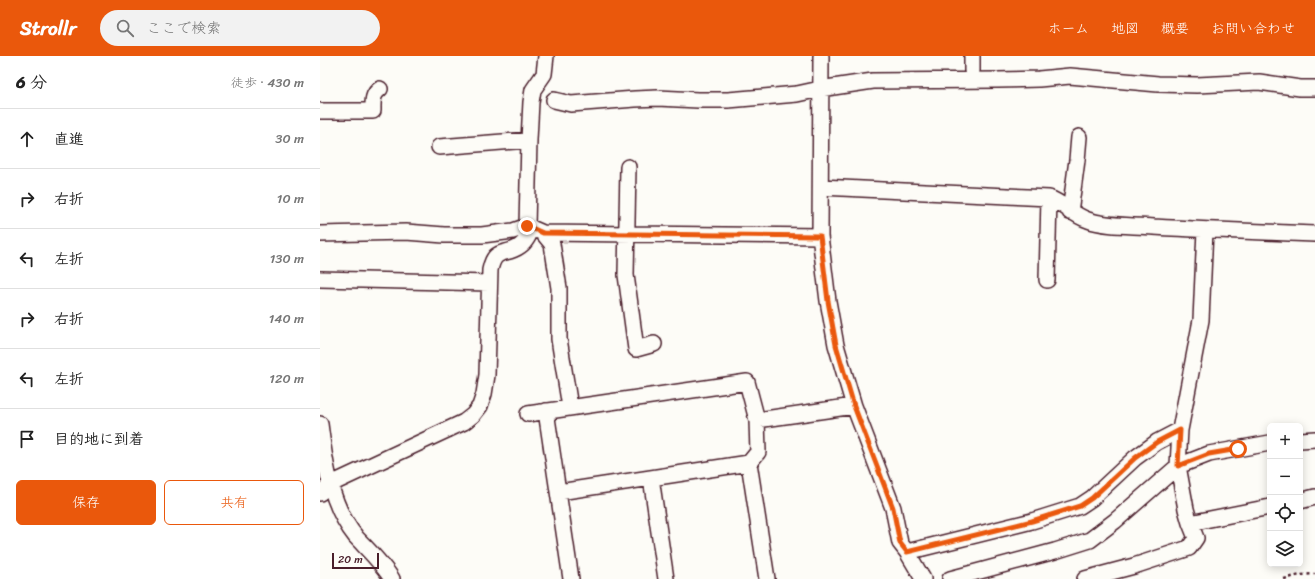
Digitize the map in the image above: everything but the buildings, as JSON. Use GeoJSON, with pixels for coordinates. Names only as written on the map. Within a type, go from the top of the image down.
{"type":"FeatureCollection","features":[{"type":"Feature","properties":{"kind":"street"},"geometry":{"type":"LineString","coordinates":[[325,489],[464,422],[473,415],[480,406],[484,394],[487,375],[489,283],[492,259],[499,253],[514,250],[521,245],[534,229],[529,140],[533,90],[544,74],[546,56]]}},
{"type":"Feature","properties":{"kind":"street"},"geometry":{"type":"LineString","coordinates":[[821,56],[820,236],[828,301],[836,345],[854,406],[893,508],[900,543],[923,579]]}},
{"type":"Feature","properties":{"kind":"street"},"geometry":{"type":"LineString","coordinates":[[554,100],[571,104],[650,98],[728,100],[797,94],[873,81],[1038,79],[1070,76],[1158,84],[1197,85],[1259,82],[1300,88],[1315,88]]}},
{"type":"Feature","properties":{"kind":"street"},"geometry":{"type":"LineString","coordinates":[[320,110],[373,111],[373,97],[380,89]]}},
{"type":"Feature","properties":{"kind":"street"},"geometry":{"type":"LineString","coordinates":[[1070,212],[1078,160],[1079,137]]}},
{"type":"Feature","properties":{"kind":"street"},"geometry":{"type":"LineString","coordinates":[[439,147],[529,140]]}},
{"type":"Feature","properties":{"kind":"street"},"geometry":{"type":"LineString","coordinates":[[628,167],[628,234],[626,275],[636,348],[654,344]]}},
{"type":"Feature","properties":{"kind":"street"},"geometry":{"type":"LineString","coordinates":[[821,187],[1049,198],[1056,201],[1070,212],[1088,220],[1109,224],[1205,230],[1315,234]]}},
{"type":"Feature","properties":{"kind":"street"},"geometry":{"type":"LineString","coordinates":[[1047,280],[1049,198]]}},
{"type":"Feature","properties":{"kind":"street"},"geometry":{"type":"LineString","coordinates":[[534,229],[552,244],[559,288],[559,338],[570,407]]}},
{"type":"Feature","properties":{"kind":"street"},"geometry":{"type":"LineString","coordinates":[[320,234],[406,232],[444,235],[482,235],[534,229],[628,234],[820,236]]}},
{"type":"Feature","properties":{"kind":"street"},"geometry":{"type":"LineString","coordinates":[[1085,579],[1134,566],[1190,548],[1196,538],[1186,509],[1178,466],[1180,430],[1201,320],[1205,230]]}},
{"type":"Feature","properties":{"kind":"street"},"geometry":{"type":"LineString","coordinates":[[320,279],[489,283]]}},
{"type":"Feature","properties":{"kind":"street"},"geometry":{"type":"LineString","coordinates":[[528,414],[747,382],[757,420],[758,452],[749,463],[559,492]]}},
{"type":"Feature","properties":{"kind":"street"},"geometry":{"type":"LineString","coordinates":[[757,420],[854,406]]}},
{"type":"Feature","properties":{"kind":"street"},"geometry":{"type":"LineString","coordinates":[[546,411],[571,579]]}},
{"type":"Feature","properties":{"kind":"street"},"geometry":{"type":"LineString","coordinates":[[320,424],[325,465],[325,489],[356,536],[384,565],[392,579]]}},
{"type":"Feature","properties":{"kind":"street"},"geometry":{"type":"LineString","coordinates":[[907,552],[1032,521],[1080,506],[1092,498],[1135,458],[1157,442],[1180,430]]}},
{"type":"Feature","properties":{"kind":"street"},"geometry":{"type":"LineString","coordinates":[[1303,440],[1315,439]]}},
{"type":"Feature","properties":{"kind":"street"},"geometry":{"type":"LineString","coordinates":[[950,579],[1055,551],[1090,540],[1115,521],[1178,466],[1209,454],[1267,444]]}},
{"type":"Feature","properties":{"kind":"street"},"geometry":{"type":"LineString","coordinates":[[749,463],[767,579]]}},
{"type":"Feature","properties":{"kind":"street"},"geometry":{"type":"LineString","coordinates":[[651,478],[666,579]]}},
{"type":"Feature","properties":{"kind":"street"},"geometry":{"type":"LineString","coordinates":[[1303,500],[1315,498]]}},
{"type":"Feature","properties":{"kind":"street"},"geometry":{"type":"LineString","coordinates":[[1190,523],[1267,508]]}},
{"type":"Feature","properties":{"kind":"path"},"geometry":{"type":"LineString","coordinates":[[1284,579],[1300,575],[1315,574]]}},
{"type":"Feature","properties":{"kind":"route"},"geometry":{"type":"LineString","coordinates":[[527,226],[543,233],[820,236],[828,301],[836,345],[854,406],[893,508],[900,543],[907,552],[990,533],[1080,506],[1092,498],[1135,458],[1157,442],[1180,430],[1178,466],[1209,454],[1238,449]]}}]}
